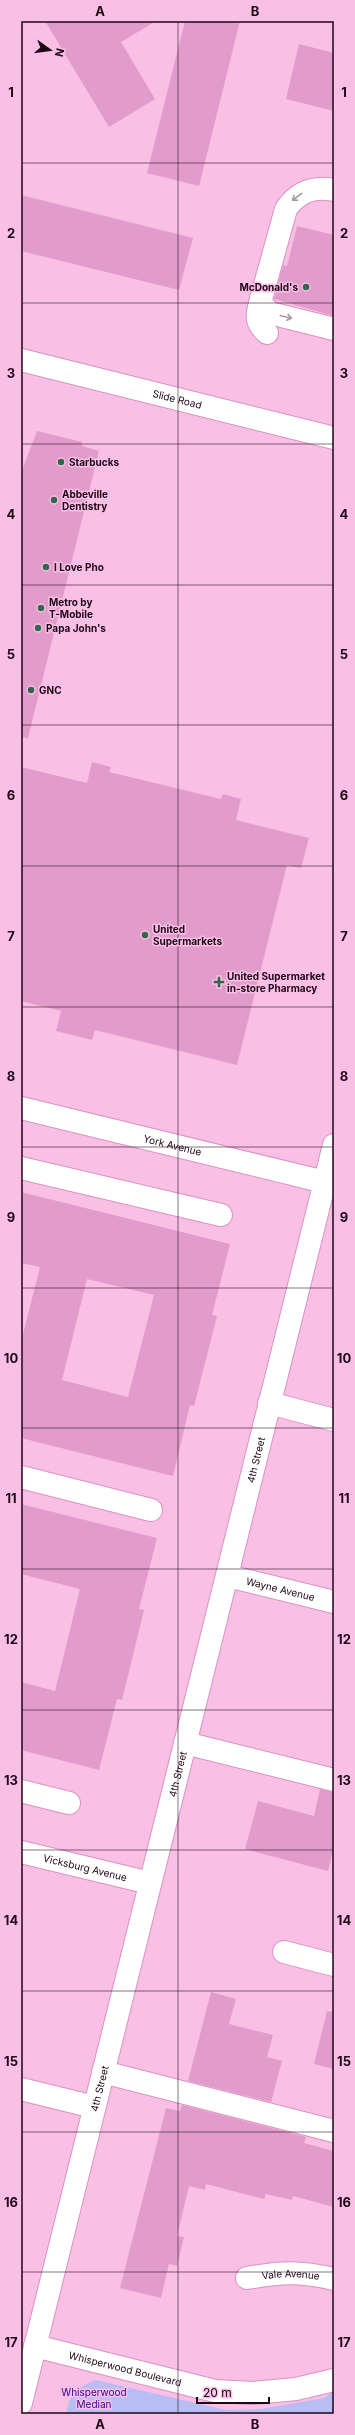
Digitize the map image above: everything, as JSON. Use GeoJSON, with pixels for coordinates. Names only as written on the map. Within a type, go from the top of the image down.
{"type":"FeatureCollection","features":[{"type":"Feature","properties":{"kind":"main road"},"geometry":{"type":"LineString","coordinates":[[267,333],[259,326],[257,316],[286,209],[293,199],[305,191],[323,188],[334,190]]}},
{"type":"Feature","properties":{"kind":"main road"},"geometry":{"type":"LineString","coordinates":[[261,299],[263,306],[270,313],[334,329]]}},
{"type":"Feature","properties":{"kind":"main road","name":"Slide Road"},"geometry":{"type":"LineString","coordinates":[[21,360],[334,438]]}},
{"type":"Feature","properties":{"kind":"main road","name":"York Avenue"},"geometry":{"type":"LineString","coordinates":[[21,1108],[325,1182]]}},
{"type":"Feature","properties":{"kind":"main road","name":"4th Street"},"geometry":{"type":"LineString","coordinates":[[21,2403],[334,1145]]}},
{"type":"Feature","properties":{"kind":"main road"},"geometry":{"type":"LineString","coordinates":[[21,1168],[221,1215]]}},
{"type":"Feature","properties":{"kind":"main road"},"geometry":{"type":"LineString","coordinates":[[269,1403],[334,1420]]}},
{"type":"Feature","properties":{"kind":"main road"},"geometry":{"type":"LineString","coordinates":[[21,1477],[151,1510]]}},
{"type":"Feature","properties":{"kind":"main road","name":"Wayne Avenue"},"geometry":{"type":"LineString","coordinates":[[228,1576],[334,1602]]}},
{"type":"Feature","properties":{"kind":"main road"},"geometry":{"type":"LineString","coordinates":[[185,1743],[334,1780]]}},
{"type":"Feature","properties":{"kind":"main road"},"geometry":{"type":"LineString","coordinates":[[21,1791],[69,1803]]}},
{"type":"Feature","properties":{"kind":"main road","name":"Vicksburg Avenue"},"geometry":{"type":"LineString","coordinates":[[21,1852],[150,1883]]}},
{"type":"Feature","properties":{"kind":"main road"},"geometry":{"type":"LineString","coordinates":[[284,1952],[334,1965]]}},
{"type":"Feature","properties":{"kind":"main road"},"geometry":{"type":"LineString","coordinates":[[103,2072],[334,2131]]}},
{"type":"Feature","properties":{"kind":"main road"},"geometry":{"type":"LineString","coordinates":[[21,2089],[94,2107]]}},
{"type":"Feature","properties":{"kind":"main road","name":"Vale Avenue"},"geometry":{"type":"LineString","coordinates":[[247,2278],[286,2272],[312,2274],[334,2279]]}},
{"type":"Feature","properties":{"kind":"main road","name":"Whisperwood Boulevard"},"geometry":{"type":"LineString","coordinates":[[35,2346],[216,2391],[253,2393],[296,2389],[334,2380]]}},
{"type":"Feature","properties":{"kind":"green space","name":"Whisperwood Median"},"geometry":{"type":"Polygon","coordinates":[[[96,2380],[226,2410],[261,2409],[324,2398],[334,2391],[334,2414],[67,2414],[69,2402],[75,2392],[90,2382],[96,2380]]]}},
{"type":"Feature","properties":{"kind":"building"},"geometry":{"type":"Polygon","coordinates":[[[45,21],[156,21],[121,42],[155,99],[109,127],[45,21]]]}},
{"type":"Feature","properties":{"kind":"building"},"geometry":{"type":"Polygon","coordinates":[[[185,21],[240,21],[199,186],[147,173],[185,21]]]}},
{"type":"Feature","properties":{"kind":"building"},"geometry":{"type":"Polygon","coordinates":[[[299,44],[334,53],[334,111],[286,99],[299,44]]]}},
{"type":"Feature","properties":{"kind":"building"},"geometry":{"type":"Polygon","coordinates":[[[21,195],[193,238],[179,290],[21,251],[21,195]]]}},
{"type":"Feature","properties":{"kind":"building","name":"McDonald's"},"geometry":{"type":"Polygon","coordinates":[[[297,226],[334,235],[334,316],[274,299],[283,265],[287,266],[297,226]]]}},
{"type":"Feature","properties":{"kind":"building"},"geometry":{"type":"Polygon","coordinates":[[[37,431],[82,442],[82,446],[99,451],[28,738],[21,737],[21,473],[37,431]]]}},
{"type":"Feature","properties":{"kind":"building","name":"United Supermarkets"},"geometry":{"type":"Polygon","coordinates":[[[92,762],[111,767],[109,772],[221,799],[223,794],[241,799],[236,820],[309,838],[301,868],[287,865],[237,1065],[95,1030],[92,1040],[56,1031],[61,1011],[21,1001],[21,767],[87,783],[92,762]]]}},
{"type":"Feature","properties":{"kind":"building"},"geometry":{"type":"Polygon","coordinates":[[[21,1192],[230,1244],[212,1315],[217,1316],[194,1406],[190,1405],[173,1476],[21,1438],[21,1342],[40,1267],[21,1263],[21,1192]],[[87,1279],[62,1380],[128,1397],[154,1295],[87,1279]]]}},
{"type":"Feature","properties":{"kind":"building"},"geometry":{"type":"Polygon","coordinates":[[[21,1504],[157,1538],[139,1609],[144,1610],[122,1700],[117,1699],[99,1770],[21,1750],[21,1682],[55,1691],[80,1589],[21,1574],[21,1504]]]}},
{"type":"Feature","properties":{"kind":"building"},"geometry":{"type":"Polygon","coordinates":[[[320,1789],[334,1792],[334,1847],[328,1871],[245,1849],[258,1801],[314,1816],[320,1789]]]}},
{"type":"Feature","properties":{"kind":"building"},"geometry":{"type":"Polygon","coordinates":[[[211,1992],[236,1999],[229,2024],[273,2035],[267,2057],[282,2061],[271,2102],[188,2081],[211,1992]]]}},
{"type":"Feature","properties":{"kind":"building"},"geometry":{"type":"Polygon","coordinates":[[[327,2011],[334,2012],[334,2069],[314,2064],[327,2011]]]}},
{"type":"Feature","properties":{"kind":"building"},"geometry":{"type":"Polygon","coordinates":[[[182,2105],[306,2137],[304,2143],[334,2151],[334,2207],[293,2196],[292,2200],[266,2194],[264,2199],[206,2184],[205,2190],[189,2186],[177,2236],[184,2237],[177,2266],[169,2264],[161,2298],[120,2288],[166,2108],[180,2111],[182,2105]]]}},
{"type":"Feature","properties":{"kind":"place","name":"McDonald's"},"geometry":{"type":"Point","coordinates":[306,287]}},
{"type":"Feature","properties":{"kind":"place","name":"Starbucks"},"geometry":{"type":"Point","coordinates":[61,462]}},
{"type":"Feature","properties":{"kind":"place","name":"Abbeville Dentistry"},"geometry":{"type":"Point","coordinates":[54,500]}},
{"type":"Feature","properties":{"kind":"place","name":"I Love Pho"},"geometry":{"type":"Point","coordinates":[46,567]}},
{"type":"Feature","properties":{"kind":"place","name":"Metro by T-Mobile"},"geometry":{"type":"Point","coordinates":[41,608]}},
{"type":"Feature","properties":{"kind":"place","name":"Papa John's"},"geometry":{"type":"Point","coordinates":[38,628]}},
{"type":"Feature","properties":{"kind":"place","name":"GNC"},"geometry":{"type":"Point","coordinates":[31,690]}},
{"type":"Feature","properties":{"kind":"place","name":"United Supermarkets"},"geometry":{"type":"Point","coordinates":[145,935]}},
{"type":"Feature","properties":{"kind":"place","name":"United Supermarket in-store Pharmacy"},"geometry":{"type":"Point","coordinates":[219,982]}}]}
